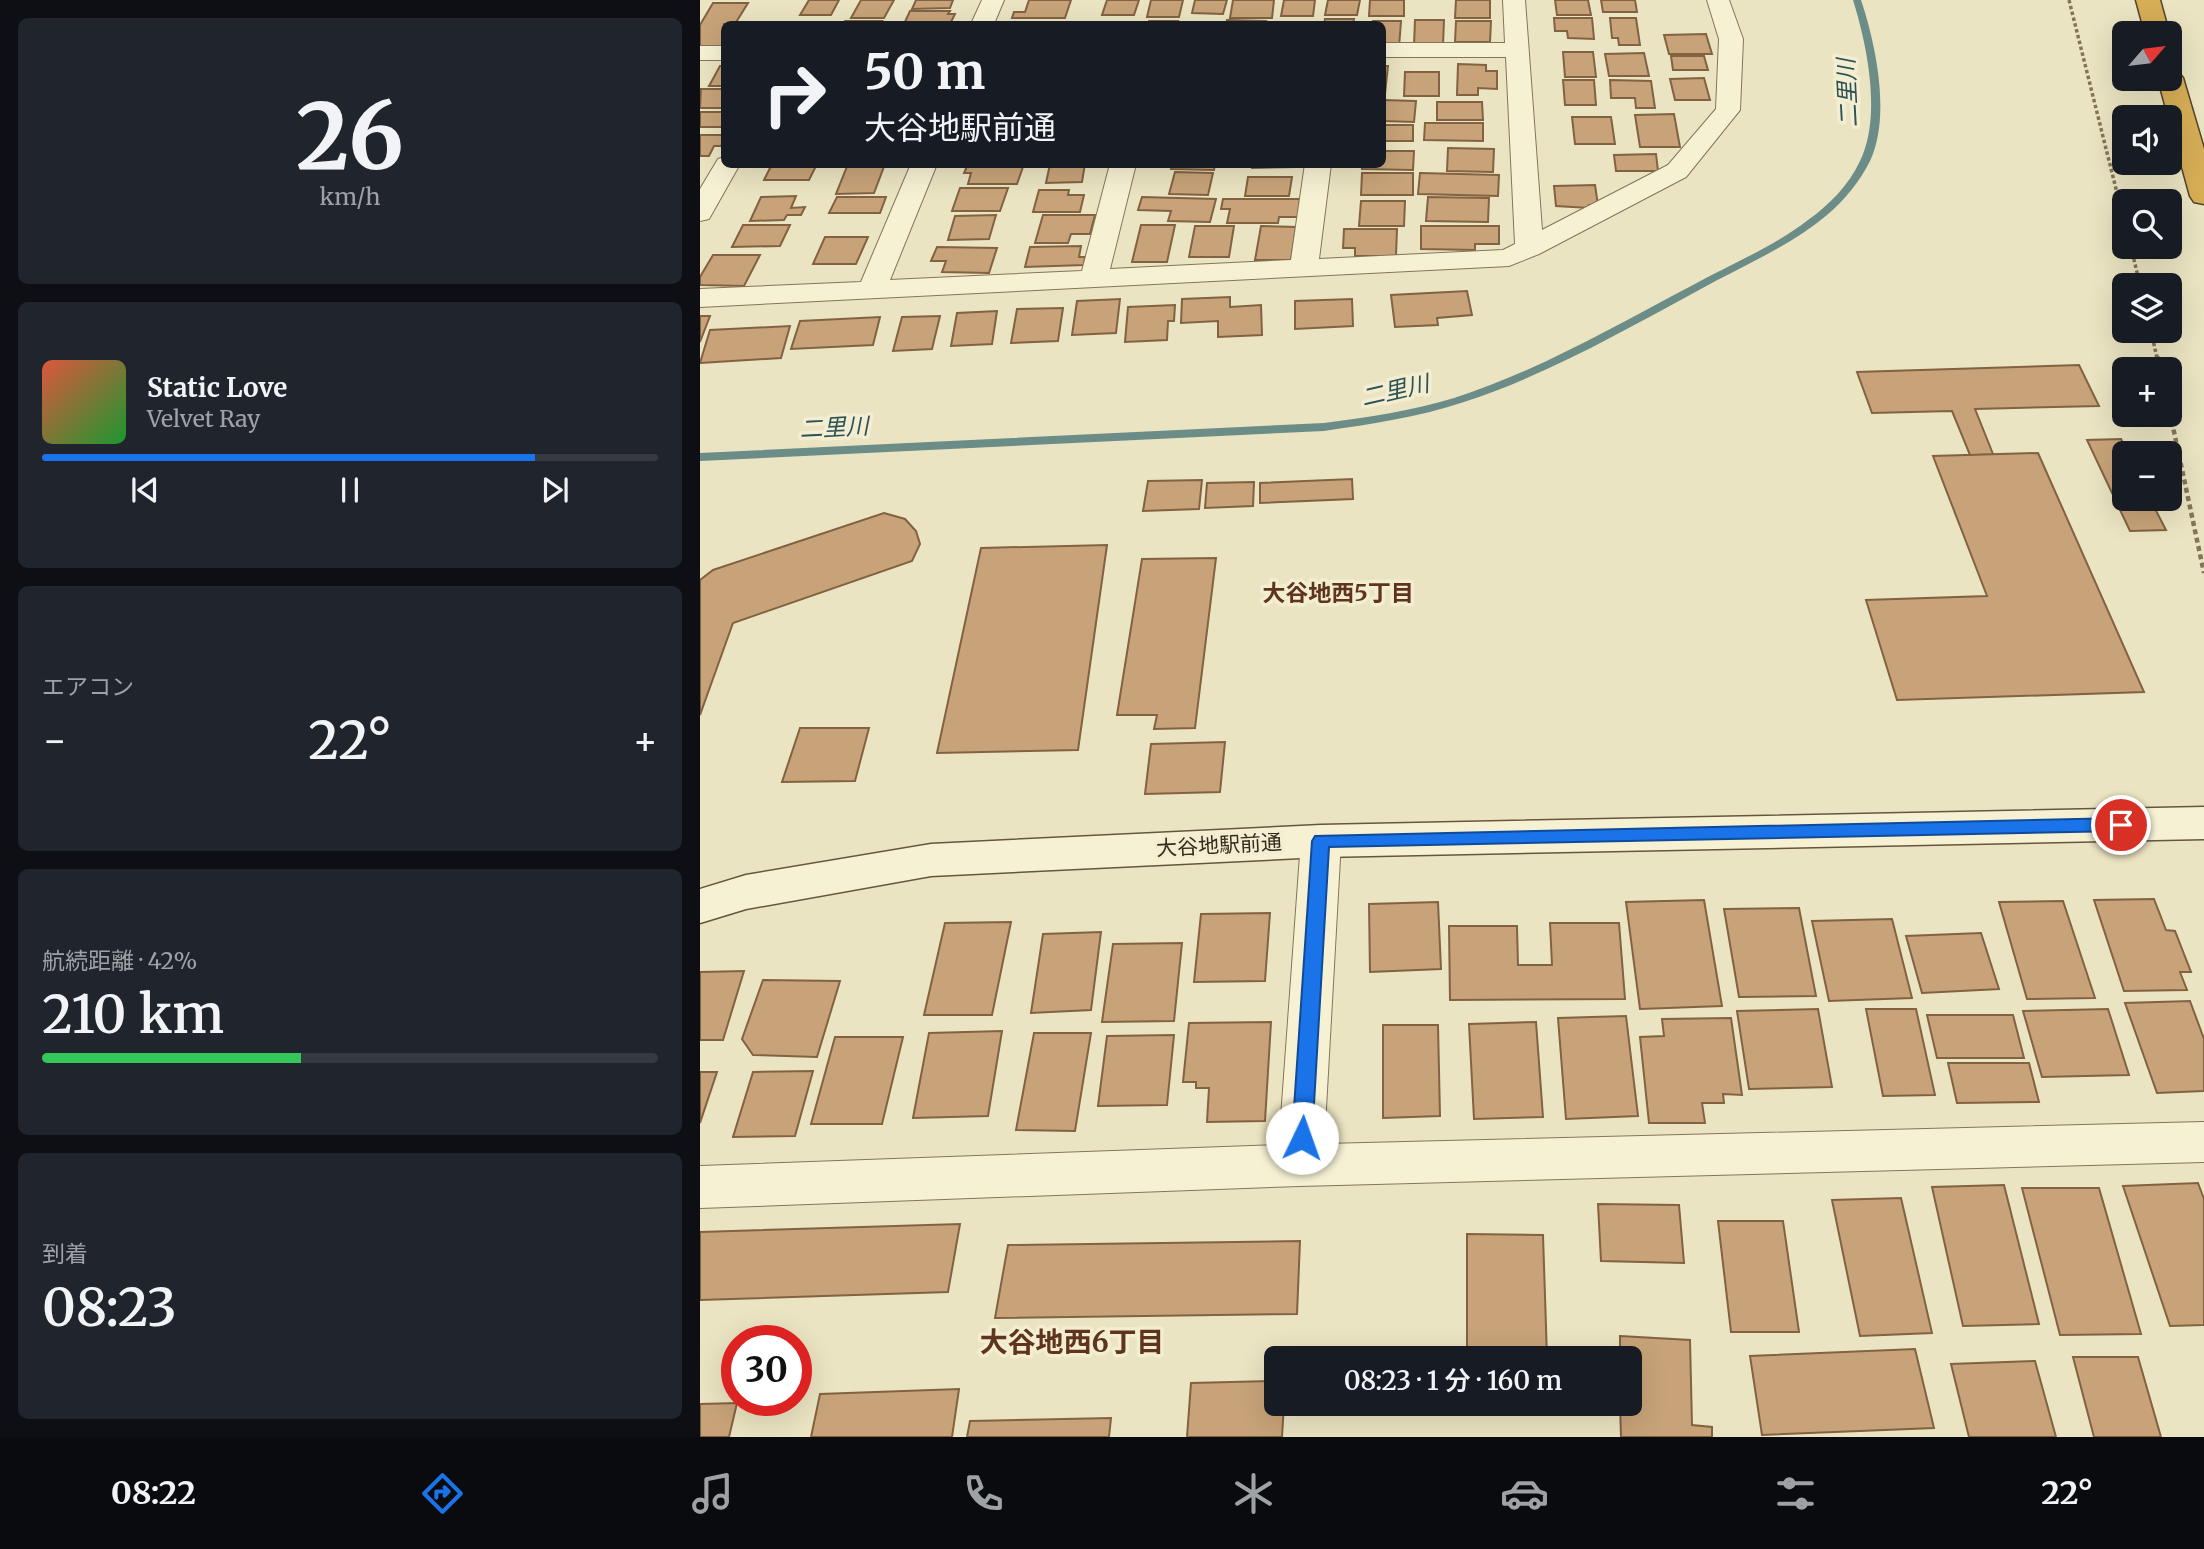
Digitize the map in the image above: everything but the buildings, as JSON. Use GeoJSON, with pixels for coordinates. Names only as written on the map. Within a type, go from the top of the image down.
{"type":"FeatureCollection","features":[{"type":"Feature","properties":{"kind":"highway"},"geometry":{"type":"LineString","coordinates":[[2148,0],[2154,21]]}},
{"type":"Feature","properties":{"kind":"highway"},"geometry":{"type":"LineString","coordinates":[[2174,91],[2204,196]]}},
{"type":"Feature","properties":{"kind":"street"},"geometry":{"type":"LineString","coordinates":[[984,21],[993,0]]}},
{"type":"Feature","properties":{"kind":"street"},"geometry":{"type":"LineString","coordinates":[[1514,0],[1529,248]]}},
{"type":"Feature","properties":{"kind":"street"},"geometry":{"type":"LineString","coordinates":[[700,298],[1509,258],[1676,172],[1728,110],[1731,39],[1718,0]]}},
{"type":"Feature","properties":{"kind":"street"},"geometry":{"type":"LineString","coordinates":[[1386,50],[1517,50]]}},
{"type":"Feature","properties":{"kind":"street"},"geometry":{"type":"LineString","coordinates":[[700,53],[721,53]]}},
{"type":"Feature","properties":{"kind":"street"},"geometry":{"type":"LineString","coordinates":[[700,213],[725,168]]}},
{"type":"Feature","properties":{"kind":"street"},"geometry":{"type":"LineString","coordinates":[[872,290],[922,168]]}},
{"type":"Feature","properties":{"kind":"street"},"geometry":{"type":"LineString","coordinates":[[1094,279],[1122,168]]}},
{"type":"Feature","properties":{"kind":"street"},"geometry":{"type":"LineString","coordinates":[[1304,268],[1317,168]]}},
{"type":"Feature","properties":{"kind":"street","name":"大谷地駅前通"},"geometry":{"type":"LineString","coordinates":[[700,906],[746,892],[932,860],[1321,841],[2204,823]]}},
{"type":"Feature","properties":{"kind":"street"},"geometry":{"type":"LineString","coordinates":[[1300,1165],[1321,841]]}},
{"type":"Feature","properties":{"kind":"street"},"geometry":{"type":"LineString","coordinates":[[700,1187],[1300,1165],[2204,1142]]}},
{"type":"Feature","properties":{"kind":"path"},"geometry":{"type":"LineString","coordinates":[[2069,0],[2116,189]]}},
{"type":"Feature","properties":{"kind":"path"},"geometry":{"type":"LineString","coordinates":[[2173,427],[2204,573]]}},
{"type":"Feature","properties":{"kind":"waterway","name":"二里川"},"geometry":{"type":"LineString","coordinates":[[700,457],[1324,427],[1426,409],[1521,377],[1581,349],[1764,252],[1812,222],[1837,200],[1865,161],[1874,126],[1871,58],[1857,0]]}},
{"type":"Feature","properties":{"kind":"district","name":"大谷地西5丁目"},"geometry":{"type":"Point","coordinates":[1338,592]}},
{"type":"Feature","properties":{"kind":"district","name":"大谷地西6丁目"},"geometry":{"type":"Point","coordinates":[1072,1342]}},
{"type":"Feature","properties":{"kind":"route"},"geometry":{"type":"LineString","coordinates":[[1302,1138],[1321,841],[2121,825]]}}]}
